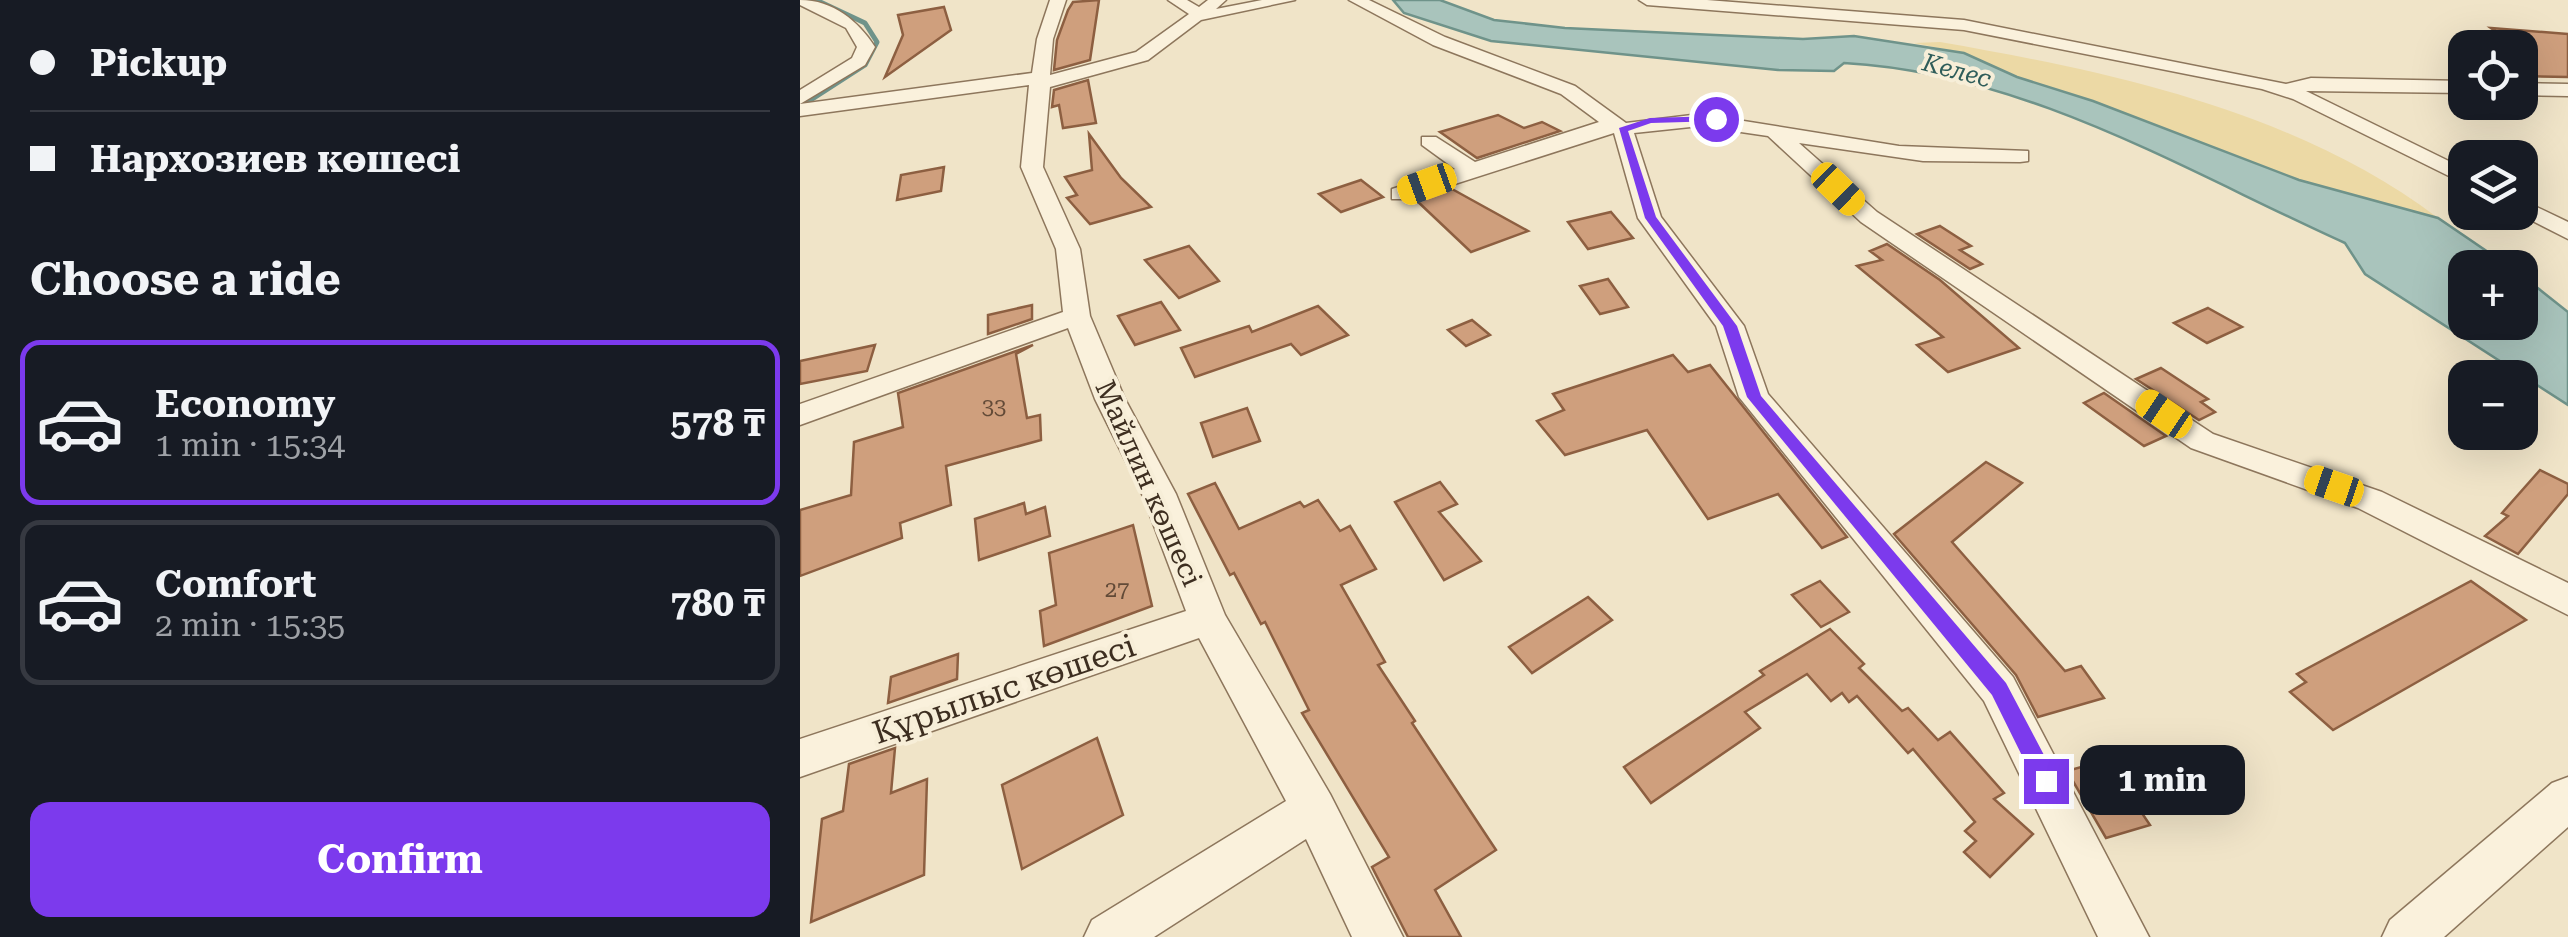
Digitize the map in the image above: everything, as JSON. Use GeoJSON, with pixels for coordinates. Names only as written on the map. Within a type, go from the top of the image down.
{"type":"FeatureCollection","features":[{"type":"Feature","properties":{"kind":"street"},"geometry":{"type":"LineString","coordinates":[[800,98],[859,61],[866,47],[852,26],[802,0]]}},
{"type":"Feature","properties":{"kind":"street","name":"Майлин көшесі"},"geometry":{"type":"LineString","coordinates":[[1058,0],[1045,39],[1032,167],[1068,249],[1078,316],[1110,399],[1159,494],[1208,620],[1314,809],[1378,937]]}},
{"type":"Feature","properties":{"kind":"street"},"geometry":{"type":"LineString","coordinates":[[1176,0],[1198,16],[1287,0]]}},
{"type":"Feature","properties":{"kind":"street"},"geometry":{"type":"LineString","coordinates":[[800,110],[1039,81],[1128,62],[1218,0]]}},
{"type":"Feature","properties":{"kind":"street"},"geometry":{"type":"LineString","coordinates":[[1357,0],[1439,41],[1568,90],[1619,127],[1650,218],[1730,326],[1754,397],[1999,689],[2124,937]]}},
{"type":"Feature","properties":{"kind":"street"},"geometry":{"type":"LineString","coordinates":[[1648,0],[1964,25],[2085,46],[2284,90],[2448,169]]}},
{"type":"Feature","properties":{"kind":"street"},"geometry":{"type":"LineString","coordinates":[[1792,10],[1836,0],[1857,14]]}},
{"type":"Feature","properties":{"kind":"street"},"geometry":{"type":"LineString","coordinates":[[2284,90],[2311,84],[2448,87]]}},
{"type":"Feature","properties":{"kind":"street"},"geometry":{"type":"LineString","coordinates":[[2538,89],[2568,90]]}},
{"type":"Feature","properties":{"kind":"street"},"geometry":{"type":"LineString","coordinates":[[1400,194],[1470,169],[1650,120],[1716,119],[1904,153],[2020,156]]}},
{"type":"Feature","properties":{"kind":"street"},"geometry":{"type":"LineString","coordinates":[[1775,132],[1869,218],[2202,441],[2370,500],[2568,600]]}},
{"type":"Feature","properties":{"kind":"street"},"geometry":{"type":"LineString","coordinates":[[1429,141],[1470,169]]}},
{"type":"Feature","properties":{"kind":"street"},"geometry":{"type":"LineString","coordinates":[[2538,216],[2568,232]]}},
{"type":"Feature","properties":{"kind":"street"},"geometry":{"type":"LineString","coordinates":[[800,416],[1078,316]]}},
{"type":"Feature","properties":{"kind":"street","name":"Құрылыс көшесі"},"geometry":{"type":"LineString","coordinates":[[800,758],[1208,620]]}},
{"type":"Feature","properties":{"kind":"street"},"geometry":{"type":"LineString","coordinates":[[2407,937],[2568,798]]}},
{"type":"Feature","properties":{"kind":"street"},"geometry":{"type":"LineString","coordinates":[[1109,937],[1314,809]]}},
{"type":"Feature","properties":{"kind":"sand"},"geometry":{"type":"Polygon","coordinates":[[[1940,42],[2136,83],[2263,123],[2383,181],[2438,218],[2299,180],[2093,101],[2017,77],[1964,53],[1914,43],[1940,42]]]}},
{"type":"Feature","properties":{"kind":"water","name":"Келес"},"geometry":{"type":"Polygon","coordinates":[[[1393,0],[1440,0],[1494,20],[1565,28],[1803,39],[1854,36],[1964,53],[2017,77],[2093,101],[2299,180],[2438,218],[2448,225],[2448,230],[2456,230],[2485,250],[2448,250],[2448,328],[2365,274],[2345,243],[2102,129],[1976,85],[1911,71],[1844,63],[1834,71],[1778,70],[1491,41],[1404,13],[1393,0]]]}},
{"type":"Feature","properties":{"kind":"water","name":"Келес"},"geometry":{"type":"Polygon","coordinates":[[[2538,288],[2568,312],[2568,405],[2538,386],[2538,360],[2498,360],[2467,340],[2538,340],[2538,288]]]}},
{"type":"Feature","properties":{"kind":"building"},"geometry":{"type":"Polygon","coordinates":[[[1099,0],[1090,60],[1054,70],[1057,40],[1073,2],[1099,0]]]}},
{"type":"Feature","properties":{"kind":"building"},"geometry":{"type":"Polygon","coordinates":[[[944,7],[951,30],[885,77],[903,35],[898,15],[944,7]]]}},
{"type":"Feature","properties":{"kind":"building"},"geometry":{"type":"Polygon","coordinates":[[[2538,32],[2568,34],[2568,77],[2538,76],[2538,32]]]}},
{"type":"Feature","properties":{"kind":"building"},"geometry":{"type":"Polygon","coordinates":[[[1088,80],[1096,123],[1063,128],[1059,105],[1052,107],[1054,90],[1088,80]]]}},
{"type":"Feature","properties":{"kind":"building"},"geometry":{"type":"Polygon","coordinates":[[[1498,115],[1524,128],[1542,122],[1560,131],[1477,158],[1440,132],[1498,115]]]}},
{"type":"Feature","properties":{"kind":"building"},"geometry":{"type":"Polygon","coordinates":[[[1089,134],[1121,178],[1151,207],[1090,224],[1067,198],[1077,195],[1065,177],[1092,170],[1089,134]]]}},
{"type":"Feature","properties":{"kind":"building"},"geometry":{"type":"Polygon","coordinates":[[[944,167],[941,191],[897,200],[901,175],[944,167]]]}},
{"type":"Feature","properties":{"kind":"building"},"geometry":{"type":"Polygon","coordinates":[[[1361,180],[1383,197],[1341,212],[1319,194],[1361,180]]]}},
{"type":"Feature","properties":{"kind":"building"},"geometry":{"type":"Polygon","coordinates":[[[1452,189],[1528,231],[1471,252],[1416,200],[1452,189]]]}},
{"type":"Feature","properties":{"kind":"building"},"geometry":{"type":"Polygon","coordinates":[[[1611,212],[1633,238],[1588,249],[1568,222],[1611,212]]]}},
{"type":"Feature","properties":{"kind":"building"},"geometry":{"type":"Polygon","coordinates":[[[1940,226],[1971,246],[1960,250],[1982,264],[1970,269],[1917,234],[1940,226]]]}},
{"type":"Feature","properties":{"kind":"building"},"geometry":{"type":"Polygon","coordinates":[[[1887,244],[1940,280],[2019,348],[1948,372],[1917,345],[1943,337],[1857,266],[1882,260],[1870,251],[1887,244]]]}},
{"type":"Feature","properties":{"kind":"building"},"geometry":{"type":"Polygon","coordinates":[[[1189,246],[1219,281],[1179,298],[1145,260],[1189,246]]]}},
{"type":"Feature","properties":{"kind":"building"},"geometry":{"type":"Polygon","coordinates":[[[1608,279],[1628,307],[1600,314],[1580,286],[1608,279]]]}},
{"type":"Feature","properties":{"kind":"building"},"geometry":{"type":"Polygon","coordinates":[[[1161,302],[1180,330],[1135,345],[1118,316],[1161,302]]]}},
{"type":"Feature","properties":{"kind":"building"},"geometry":{"type":"Polygon","coordinates":[[[1032,305],[1032,319],[988,334],[988,315],[1032,305]]]}},
{"type":"Feature","properties":{"kind":"building"},"geometry":{"type":"Polygon","coordinates":[[[1318,306],[1348,335],[1301,355],[1291,344],[1195,377],[1181,348],[1249,326],[1252,332],[1318,306]]]}},
{"type":"Feature","properties":{"kind":"building"},"geometry":{"type":"Polygon","coordinates":[[[2208,308],[2242,327],[2207,343],[2174,323],[2208,308]]]}},
{"type":"Feature","properties":{"kind":"building"},"geometry":{"type":"Polygon","coordinates":[[[1472,320],[1490,335],[1466,346],[1448,330],[1472,320]]]}},
{"type":"Feature","properties":{"kind":"building"},"geometry":{"type":"Polygon","coordinates":[[[875,345],[867,371],[800,384],[800,361],[875,345]]]}},
{"type":"Feature","properties":{"kind":"building"},"geometry":{"type":"Polygon","coordinates":[[[1033,345],[1016,354],[1027,418],[1040,415],[1041,440],[946,466],[951,505],[900,523],[902,538],[800,576],[800,510],[851,495],[854,442],[903,427],[898,393],[1033,345]]]}},
{"type":"Feature","properties":{"kind":"building"},"geometry":{"type":"Polygon","coordinates":[[[1673,355],[1688,372],[1710,365],[1847,537],[1822,548],[1778,494],[1708,519],[1647,430],[1565,455],[1537,421],[1564,410],[1553,394],[1673,355]]]}},
{"type":"Feature","properties":{"kind":"building"},"geometry":{"type":"Polygon","coordinates":[[[2161,368],[2208,399],[2201,402],[2215,412],[2199,420],[2136,379],[2161,368]]]}},
{"type":"Feature","properties":{"kind":"building"},"geometry":{"type":"Polygon","coordinates":[[[2104,393],[2166,436],[2144,446],[2084,403],[2104,393]]]}},
{"type":"Feature","properties":{"kind":"building"},"geometry":{"type":"Polygon","coordinates":[[[1247,408],[1260,441],[1213,457],[1201,423],[1247,408]]]}},
{"type":"Feature","properties":{"kind":"building"},"geometry":{"type":"Polygon","coordinates":[[[1986,462],[2022,483],[1952,542],[2065,671],[2081,666],[2104,698],[2038,717],[2016,675],[1894,534],[1986,462]]]}},
{"type":"Feature","properties":{"kind":"building"},"geometry":{"type":"Polygon","coordinates":[[[2540,470],[2568,484],[2568,494],[2518,554],[2485,536],[2508,516],[2502,513],[2540,470]]]}},
{"type":"Feature","properties":{"kind":"building"},"geometry":{"type":"Polygon","coordinates":[[[1440,482],[1457,504],[1439,512],[1481,561],[1444,580],[1395,502],[1440,482]]]}},
{"type":"Feature","properties":{"kind":"building"},"geometry":{"type":"Polygon","coordinates":[[[1215,483],[1239,529],[1300,502],[1304,507],[1318,500],[1340,531],[1350,526],[1376,569],[1341,585],[1385,662],[1378,665],[1496,850],[1435,890],[1461,937],[1408,937],[1372,867],[1389,857],[1302,713],[1309,710],[1265,622],[1261,624],[1234,573],[1230,575],[1188,494],[1215,483]]]}},
{"type":"Feature","properties":{"kind":"building"},"geometry":{"type":"Polygon","coordinates":[[[1024,503],[1026,514],[1045,507],[1050,536],[979,560],[975,519],[1024,503]]]}},
{"type":"Feature","properties":{"kind":"building"},"geometry":{"type":"Polygon","coordinates":[[[1133,525],[1152,606],[1044,646],[1040,611],[1056,605],[1049,553],[1133,525]]]}},
{"type":"Feature","properties":{"kind":"building"},"geometry":{"type":"Polygon","coordinates":[[[1820,581],[1849,612],[1821,627],[1792,595],[1820,581]]]}},
{"type":"Feature","properties":{"kind":"building"},"geometry":{"type":"Polygon","coordinates":[[[2471,581],[2526,620],[2333,730],[2290,692],[2306,682],[2297,674],[2471,581]]]}},
{"type":"Feature","properties":{"kind":"building"},"geometry":{"type":"Polygon","coordinates":[[[1588,597],[1612,620],[1532,673],[1509,647],[1588,597]]]}},
{"type":"Feature","properties":{"kind":"building"},"geometry":{"type":"Polygon","coordinates":[[[1830,629],[1864,664],[1859,668],[1902,711],[1908,708],[1938,740],[1950,732],[2004,793],[1994,799],[2033,834],[1990,877],[1964,852],[1976,841],[1965,831],[1975,822],[1913,749],[1908,753],[1857,696],[1849,702],[1842,693],[1831,701],[1807,674],[1745,712],[1760,728],[1651,803],[1624,767],[1764,675],[1760,671],[1830,629]]]}},
{"type":"Feature","properties":{"kind":"building"},"geometry":{"type":"Polygon","coordinates":[[[958,654],[957,679],[888,703],[891,677],[958,654]]]}},
{"type":"Feature","properties":{"kind":"building"},"geometry":{"type":"Polygon","coordinates":[[[1097,738],[1123,815],[1022,869],[1002,785],[1097,738]]]}},
{"type":"Feature","properties":{"kind":"building"},"geometry":{"type":"Polygon","coordinates":[[[895,748],[891,793],[927,779],[924,875],[811,922],[822,819],[843,811],[849,764],[895,748]]]}},
{"type":"Feature","properties":{"kind":"building"},"geometry":{"type":"Polygon","coordinates":[[[2138,751],[2163,788],[2131,797],[2150,825],[2106,838],[2067,771],[2138,751]]]}},
{"type":"Feature","properties":{"kind":"waterway"},"geometry":{"type":"LineString","coordinates":[[803,105],[865,65],[877,42],[865,23],[816,0]]}},
{"type":"Feature","properties":{"kind":"route"},"geometry":{"type":"LineString","coordinates":[[1716,119],[1650,120],[1623,130],[1650,218],[1730,326],[1754,397],[1999,689],[2046,781]]}}]}
